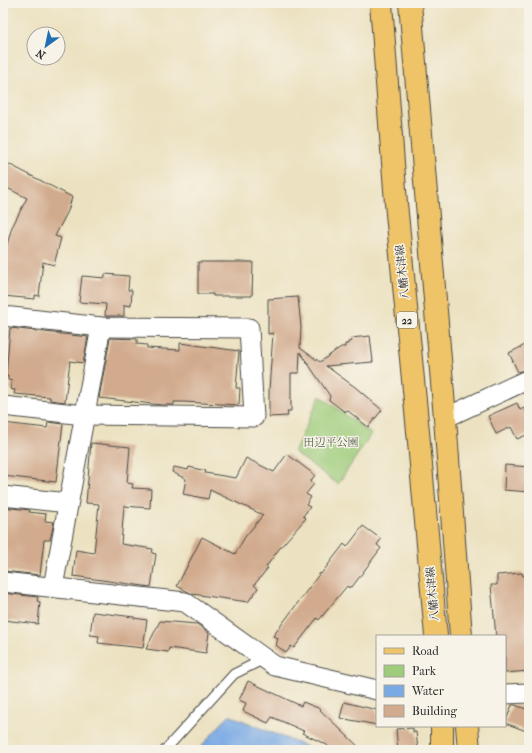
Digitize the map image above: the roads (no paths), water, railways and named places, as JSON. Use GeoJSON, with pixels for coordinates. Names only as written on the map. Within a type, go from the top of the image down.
{"type":"FeatureCollection","features":[{"type":"Feature","properties":{"kind":"main road","name":"八幡木津線"},"geometry":{"type":"LineString","coordinates":[[381,3],[396,203],[436,635]]}},
{"type":"Feature","properties":{"kind":"main road"},"geometry":{"type":"LineString","coordinates":[[410,3],[445,418],[461,635]]}},
{"type":"Feature","properties":{"kind":"main road"},"geometry":{"type":"LineString","coordinates":[[442,727],[442,750]]}},
{"type":"Feature","properties":{"kind":"main road"},"geometry":{"type":"LineString","coordinates":[[468,727],[469,750]]}},
{"type":"Feature","properties":{"kind":"street"},"geometry":{"type":"LineString","coordinates":[[3,316],[101,327],[249,328],[254,417],[84,415],[3,406]]}},
{"type":"Feature","properties":{"kind":"street"},"geometry":{"type":"LineString","coordinates":[[53,587],[101,327]]}},
{"type":"Feature","properties":{"kind":"street"},"geometry":{"type":"LineString","coordinates":[[445,418],[529,379]]}},
{"type":"Feature","properties":{"kind":"street"},"geometry":{"type":"LineString","coordinates":[[3,496],[68,503]]}},
{"type":"Feature","properties":{"kind":"street"},"geometry":{"type":"LineString","coordinates":[[3,582],[185,602],[275,666],[376,690]]}},
{"type":"Feature","properties":{"kind":"street"},"geometry":{"type":"LineString","coordinates":[[506,694],[529,693]]}},
{"type":"Feature","properties":{"kind":"lane"},"geometry":{"type":"LineString","coordinates":[[165,750],[234,674],[264,659]]}},
{"type":"Feature","properties":{"kind":"water"},"geometry":{"type":"Polygon","coordinates":[[[229,715],[315,750],[198,750],[229,715]]]}},
{"type":"Feature","properties":{"kind":"park label","name":"田辺平公園"},"geometry":{"type":"Point","coordinates":[331,442]}}]}
